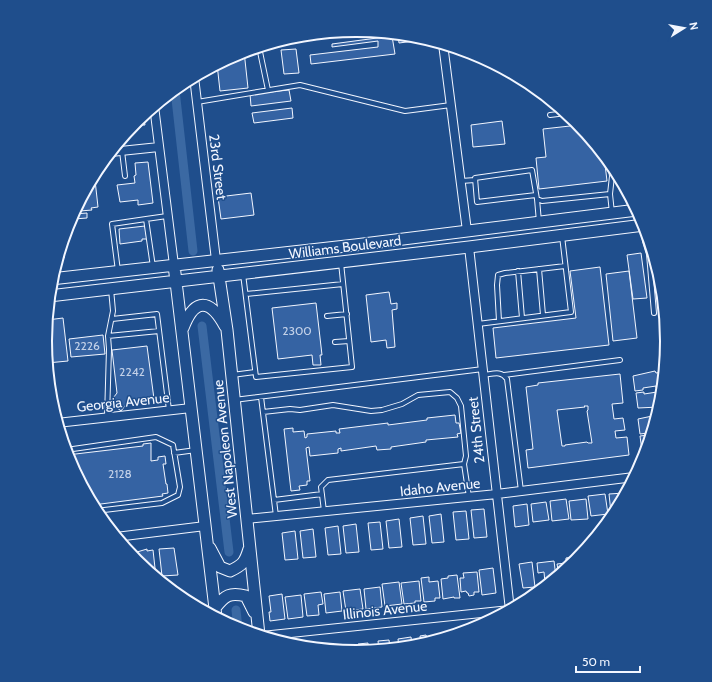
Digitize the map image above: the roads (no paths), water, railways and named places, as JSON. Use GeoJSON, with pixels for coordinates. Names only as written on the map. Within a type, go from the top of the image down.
{"type":"FeatureCollection","features":[{"type":"Feature","properties":{"kind":"main road","name":"Williams Boulevard"},"geometry":{"type":"LineString","coordinates":[[59,279],[631,211]]}},
{"type":"Feature","properties":{"kind":"main road"},"geometry":{"type":"LineString","coordinates":[[469,247],[473,240],[480,236],[506,232],[513,226]]}},
{"type":"Feature","properties":{"kind":"main road","name":"Williams Boulevard"},"geometry":{"type":"LineString","coordinates":[[56,295],[432,252],[637,226]]}},
{"type":"Feature","properties":{"kind":"main road"},"geometry":{"type":"LineString","coordinates":[[432,252],[445,242],[461,238],[467,231]]}},
{"type":"Feature","properties":{"kind":"main road","name":"West Napoleon Avenue"},"geometry":{"type":"LineString","coordinates":[[216,260],[227,330],[259,629]]}},
{"type":"Feature","properties":{"kind":"main road","name":"West Napoleon Avenue"},"geometry":{"type":"LineString","coordinates":[[174,265],[216,611]]}},
{"type":"Feature","properties":{"kind":"main road"},"geometry":{"type":"LineString","coordinates":[[182,331],[192,310],[204,305],[211,307],[216,312],[227,330]]}},
{"type":"Feature","properties":{"kind":"main road"},"geometry":{"type":"LineString","coordinates":[[207,542],[220,567],[230,570],[239,567],[245,561],[250,548]]}},
{"type":"Feature","properties":{"kind":"main road"},"geometry":{"type":"LineString","coordinates":[[217,611],[223,598],[231,594],[237,594],[246,596],[258,619]]}},
{"type":"Feature","properties":{"kind":"street"},"geometry":{"type":"LineString","coordinates":[[444,50],[467,231]]}},
{"type":"Feature","properties":{"kind":"street","name":"23rd Street"},"geometry":{"type":"LineString","coordinates":[[195,84],[216,260]]}},
{"type":"Feature","properties":{"kind":"street"},"geometry":{"type":"LineString","coordinates":[[155,113],[174,265]]}},
{"type":"Feature","properties":{"kind":"street"},"geometry":{"type":"LineString","coordinates":[[119,151],[159,147]]}},
{"type":"Feature","properties":{"kind":"street","name":"24th Street"},"geometry":{"type":"LineString","coordinates":[[469,247],[509,603]]}},
{"type":"Feature","properties":{"kind":"street","name":"Georgia Avenue"},"geometry":{"type":"LineString","coordinates":[[63,422],[191,408]]}},
{"type":"Feature","properties":{"kind":"street","name":"Idaho Avenue"},"geometry":{"type":"LineString","coordinates":[[247,519],[497,494],[627,478]]}},
{"type":"Feature","properties":{"kind":"street"},"geometry":{"type":"LineString","coordinates":[[123,536],[205,526]]}},
{"type":"Feature","properties":{"kind":"street","name":"Illinois Avenue"},"geometry":{"type":"LineString","coordinates":[[276,635],[494,612]]}},
{"type":"Feature","properties":{"kind":"lane"},"geometry":{"type":"LineString","coordinates":[[260,52],[268,90]]}},
{"type":"Feature","properties":{"kind":"lane"},"geometry":{"type":"LineString","coordinates":[[196,102],[300,85],[405,111],[451,105]]}},
{"type":"Feature","properties":{"kind":"lane"},"geometry":{"type":"LineString","coordinates":[[550,115],[558,114]]}},
{"type":"Feature","properties":{"kind":"lane"},"geometry":{"type":"LineString","coordinates":[[122,151],[125,176]]}},
{"type":"Feature","properties":{"kind":"lane"},"geometry":{"type":"LineString","coordinates":[[461,181],[532,170],[539,223]]}},
{"type":"Feature","properties":{"kind":"lane"},"geometry":{"type":"LineString","coordinates":[[612,177],[610,194],[612,214]]}},
{"type":"Feature","properties":{"kind":"lane"},"geometry":{"type":"LineString","coordinates":[[475,180],[478,202],[536,197],[542,201],[610,194]]}},
{"type":"Feature","properties":{"kind":"lane"},"geometry":{"type":"LineString","coordinates":[[118,271],[112,224],[167,216]]}},
{"type":"Feature","properties":{"kind":"lane"},"geometry":{"type":"LineString","coordinates":[[146,219],[153,267]]}},
{"type":"Feature","properties":{"kind":"lane"},"geometry":{"type":"LineString","coordinates":[[478,324],[571,312],[562,236]]}},
{"type":"Feature","properties":{"kind":"lane"},"geometry":{"type":"LineString","coordinates":[[650,261],[654,313]]}},
{"type":"Feature","properties":{"kind":"lane"},"geometry":{"type":"LineString","coordinates":[[243,274],[256,377],[352,367],[341,262]]}},
{"type":"Feature","properties":{"kind":"lane"},"geometry":{"type":"LineString","coordinates":[[499,321],[496,285],[498,275],[518,271],[565,266]]}},
{"type":"Feature","properties":{"kind":"lane"},"geometry":{"type":"LineString","coordinates":[[539,269],[543,315]]}},
{"type":"Feature","properties":{"kind":"lane"},"geometry":{"type":"LineString","coordinates":[[518,271],[522,318]]}},
{"type":"Feature","properties":{"kind":"lane"},"geometry":{"type":"LineString","coordinates":[[246,294],[344,284]]}},
{"type":"Feature","properties":{"kind":"lane"},"geometry":{"type":"LineString","coordinates":[[107,417],[108,336],[112,319],[113,304],[111,289]]}},
{"type":"Feature","properties":{"kind":"lane"},"geometry":{"type":"LineString","coordinates":[[112,319],[157,314],[169,410]]}},
{"type":"Feature","properties":{"kind":"lane"},"geometry":{"type":"LineString","coordinates":[[327,316],[347,314]]}},
{"type":"Feature","properties":{"kind":"lane"},"geometry":{"type":"LineString","coordinates":[[108,336],[159,331]]}},
{"type":"Feature","properties":{"kind":"lane"},"geometry":{"type":"LineString","coordinates":[[335,342],[349,340]]}},
{"type":"Feature","properties":{"kind":"lane"},"geometry":{"type":"LineString","coordinates":[[504,375],[620,360]]}},
{"type":"Feature","properties":{"kind":"lane"},"geometry":{"type":"LineString","coordinates":[[232,375],[255,372]]}},
{"type":"Feature","properties":{"kind":"lane"},"geometry":{"type":"LineString","coordinates":[[234,400],[483,372],[500,372],[507,379],[521,491]]}},
{"type":"Feature","properties":{"kind":"lane"},"geometry":{"type":"LineString","coordinates":[[263,412],[290,409],[300,410],[333,405],[371,411],[382,410],[402,404],[418,395],[450,392],[458,398],[461,406],[466,456],[464,464],[469,497]]}},
{"type":"Feature","properties":{"kind":"lane"},"geometry":{"type":"LineString","coordinates":[[261,397],[276,516]]}},
{"type":"Feature","properties":{"kind":"lane"},"geometry":{"type":"LineString","coordinates":[[72,449],[156,437],[173,445],[180,487],[178,495],[162,503],[103,510]]}},
{"type":"Feature","properties":{"kind":"lane"},"geometry":{"type":"LineString","coordinates":[[174,453],[196,450]]}},
{"type":"Feature","properties":{"kind":"lane"},"geometry":{"type":"LineString","coordinates":[[324,511],[321,487],[328,480],[464,464]]}},
{"type":"Feature","properties":{"kind":"lane"},"geometry":{"type":"LineString","coordinates":[[274,500],[322,494]]}},
{"type":"Feature","properties":{"kind":"waterway"},"geometry":{"type":"LineString","coordinates":[[176,96],[193,251]]}},
{"type":"Feature","properties":{"kind":"waterway"},"geometry":{"type":"LineString","coordinates":[[202,326],[229,552]]}},
{"type":"Feature","properties":{"kind":"waterway"},"geometry":{"type":"LineString","coordinates":[[236,610],[237,621]]}}]}
